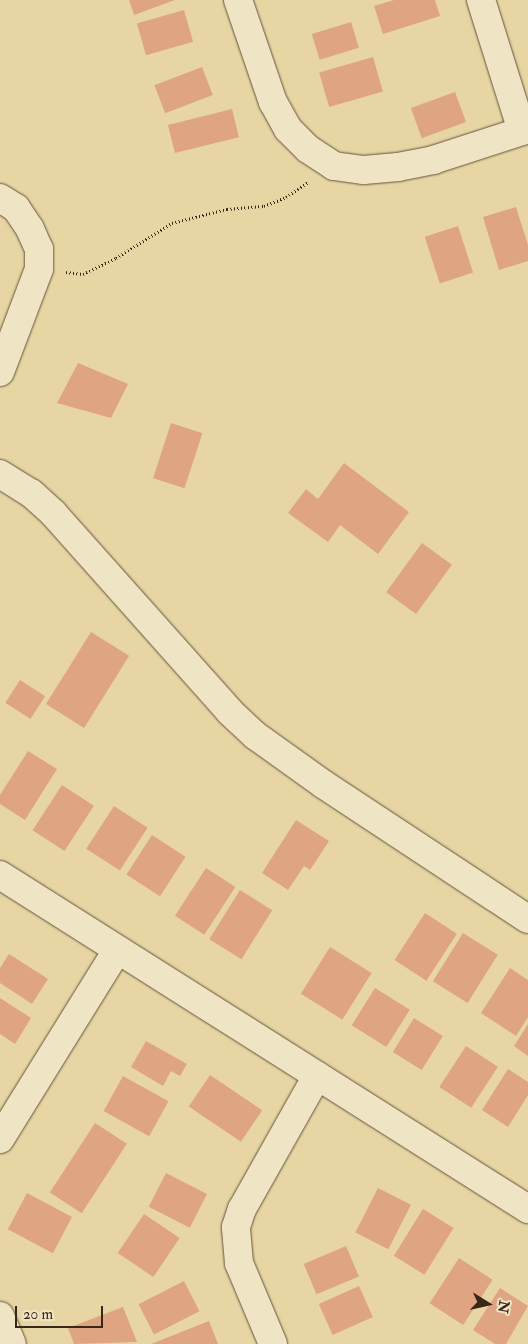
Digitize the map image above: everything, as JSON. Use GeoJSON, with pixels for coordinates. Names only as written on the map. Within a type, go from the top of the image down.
{"type":"FeatureCollection","features":[{"type":"Feature","properties":{"kind":"street"},"geometry":{"type":"LineString","coordinates":[[238,0],[272,102],[284,122],[308,149],[334,166],[364,170],[398,167],[433,160],[525,130],[481,0]]}},
{"type":"Feature","properties":{"kind":"street"},"geometry":{"type":"LineString","coordinates":[[0,198],[16,208],[39,249],[39,269],[0,372]]}},
{"type":"Feature","properties":{"kind":"street"},"geometry":{"type":"LineString","coordinates":[[0,474],[31,493],[53,513],[230,712],[256,736],[315,779],[528,919]]}},
{"type":"Feature","properties":{"kind":"street"},"geometry":{"type":"LineString","coordinates":[[0,875],[528,1210]]}},
{"type":"Feature","properties":{"kind":"street"},"geometry":{"type":"LineString","coordinates":[[0,1139],[117,950]]}},
{"type":"Feature","properties":{"kind":"street"},"geometry":{"type":"LineString","coordinates":[[273,1344],[239,1263],[236,1227],[242,1209],[317,1076]]}},
{"type":"Feature","properties":{"kind":"street"},"geometry":{"type":"LineString","coordinates":[[0,1316],[12,1344]]}},
{"type":"Feature","properties":{"kind":"path"},"geometry":{"type":"LineString","coordinates":[[39,269],[83,274],[116,258],[172,223],[227,209],[264,206],[286,197],[334,166]]}},
{"type":"Feature","properties":{"kind":"building"},"geometry":{"type":"Polygon","coordinates":[[[129,0],[175,0],[134,15],[129,0]]]}},
{"type":"Feature","properties":{"kind":"building"},"geometry":{"type":"Polygon","coordinates":[[[394,0],[435,0],[440,16],[383,34],[374,6],[394,0]]]}},
{"type":"Feature","properties":{"kind":"building"},"geometry":{"type":"Polygon","coordinates":[[[184,10],[193,42],[146,55],[137,24],[184,10]]]}},
{"type":"Feature","properties":{"kind":"building"},"geometry":{"type":"Polygon","coordinates":[[[351,22],[359,48],[320,60],[312,34],[351,22]]]}},
{"type":"Feature","properties":{"kind":"building"},"geometry":{"type":"Polygon","coordinates":[[[373,57],[383,92],[329,107],[319,72],[373,57]]]}},
{"type":"Feature","properties":{"kind":"building"},"geometry":{"type":"Polygon","coordinates":[[[202,67],[213,95],[165,113],[154,85],[202,67]]]}},
{"type":"Feature","properties":{"kind":"building"},"geometry":{"type":"Polygon","coordinates":[[[455,92],[466,122],[422,138],[411,108],[455,92]]]}},
{"type":"Feature","properties":{"kind":"building"},"geometry":{"type":"Polygon","coordinates":[[[232,109],[239,137],[175,153],[168,125],[232,109]]]}},
{"type":"Feature","properties":{"kind":"building"},"geometry":{"type":"Polygon","coordinates":[[[516,207],[528,245],[528,261],[499,270],[483,217],[516,207]]]}},
{"type":"Feature","properties":{"kind":"building"},"geometry":{"type":"Polygon","coordinates":[[[458,226],[473,273],[440,283],[425,237],[458,226]]]}},
{"type":"Feature","properties":{"kind":"building"},"geometry":{"type":"Polygon","coordinates":[[[78,363],[128,384],[111,418],[57,403],[78,363]]]}},
{"type":"Feature","properties":{"kind":"building"},"geometry":{"type":"Polygon","coordinates":[[[171,423],[202,433],[184,488],[153,478],[171,423]]]}},
{"type":"Feature","properties":{"kind":"building"},"geometry":{"type":"Polygon","coordinates":[[[344,463],[409,512],[378,554],[340,525],[328,542],[288,513],[306,489],[318,499],[344,463]]]}},
{"type":"Feature","properties":{"kind":"building"},"geometry":{"type":"Polygon","coordinates":[[[422,543],[452,565],[416,614],[386,592],[422,543]]]}},
{"type":"Feature","properties":{"kind":"building"},"geometry":{"type":"Polygon","coordinates":[[[91,632],[129,656],[84,728],[46,704],[91,632]]]}},
{"type":"Feature","properties":{"kind":"building"},"geometry":{"type":"Polygon","coordinates":[[[20,680],[45,696],[30,719],[5,703],[20,680]]]}},
{"type":"Feature","properties":{"kind":"building"},"geometry":{"type":"Polygon","coordinates":[[[28,751],[57,769],[25,820],[0,804],[0,795],[28,751]]]}},
{"type":"Feature","properties":{"kind":"building"},"geometry":{"type":"Polygon","coordinates":[[[62,785],[94,806],[64,851],[33,830],[62,785]]]}},
{"type":"Feature","properties":{"kind":"building"},"geometry":{"type":"Polygon","coordinates":[[[114,806],[148,828],[120,871],[86,849],[114,806]]]}},
{"type":"Feature","properties":{"kind":"building"},"geometry":{"type":"Polygon","coordinates":[[[296,820],[329,841],[310,870],[304,866],[288,890],[262,873],[296,820]]]}},
{"type":"Feature","properties":{"kind":"building"},"geometry":{"type":"Polygon","coordinates":[[[152,835],[186,857],[160,896],[126,874],[152,835]]]}},
{"type":"Feature","properties":{"kind":"building"},"geometry":{"type":"Polygon","coordinates":[[[206,868],[235,887],[204,935],[175,916],[206,868]]]}},
{"type":"Feature","properties":{"kind":"building"},"geometry":{"type":"Polygon","coordinates":[[[240,890],[272,910],[241,959],[209,939],[240,890]]]}},
{"type":"Feature","properties":{"kind":"building"},"geometry":{"type":"Polygon","coordinates":[[[425,913],[457,934],[426,981],[395,960],[425,913]]]}},
{"type":"Feature","properties":{"kind":"building"},"geometry":{"type":"Polygon","coordinates":[[[463,933],[498,955],[468,1003],[433,981],[463,933]]]}},
{"type":"Feature","properties":{"kind":"building"},"geometry":{"type":"Polygon","coordinates":[[[330,947],[372,973],[342,1020],[301,994],[330,947]]]}},
{"type":"Feature","properties":{"kind":"building"},"geometry":{"type":"Polygon","coordinates":[[[9,954],[48,979],[32,1004],[0,983],[0,968],[9,954]]]}},
{"type":"Feature","properties":{"kind":"building"},"geometry":{"type":"Polygon","coordinates":[[[510,968],[528,980],[528,1017],[516,1036],[481,1013],[510,968]]]}},
{"type":"Feature","properties":{"kind":"building"},"geometry":{"type":"Polygon","coordinates":[[[375,988],[410,1010],[386,1047],[352,1025],[375,988]]]}},
{"type":"Feature","properties":{"kind":"building"},"geometry":{"type":"Polygon","coordinates":[[[0,998],[31,1018],[15,1044],[0,1034],[0,998]]]}},
{"type":"Feature","properties":{"kind":"building"},"geometry":{"type":"Polygon","coordinates":[[[414,1018],[443,1036],[422,1070],[393,1052],[414,1018]]]}},
{"type":"Feature","properties":{"kind":"building"},"geometry":{"type":"Polygon","coordinates":[[[528,1024],[528,1056],[514,1046],[528,1024]]]}},
{"type":"Feature","properties":{"kind":"building"},"geometry":{"type":"Polygon","coordinates":[[[146,1041],[187,1064],[180,1076],[171,1071],[163,1086],[131,1067],[146,1041]]]}},
{"type":"Feature","properties":{"kind":"building"},"geometry":{"type":"Polygon","coordinates":[[[466,1046],[498,1067],[471,1108],[439,1087],[466,1046]]]}},
{"type":"Feature","properties":{"kind":"building"},"geometry":{"type":"Polygon","coordinates":[[[508,1069],[528,1082],[528,1095],[508,1127],[482,1110],[508,1069]]]}},
{"type":"Feature","properties":{"kind":"building"},"geometry":{"type":"Polygon","coordinates":[[[210,1075],[262,1110],[241,1142],[189,1107],[210,1075]]]}},
{"type":"Feature","properties":{"kind":"building"},"geometry":{"type":"Polygon","coordinates":[[[123,1076],[168,1101],[149,1136],[104,1111],[123,1076]]]}},
{"type":"Feature","properties":{"kind":"building"},"geometry":{"type":"Polygon","coordinates":[[[95,1123],[127,1144],[82,1213],[50,1193],[95,1123]]]}},
{"type":"Feature","properties":{"kind":"building"},"geometry":{"type":"Polygon","coordinates":[[[166,1173],[207,1194],[190,1228],[149,1207],[166,1173]]]}},
{"type":"Feature","properties":{"kind":"building"},"geometry":{"type":"Polygon","coordinates":[[[378,1188],[411,1205],[388,1249],[355,1233],[378,1188]]]}},
{"type":"Feature","properties":{"kind":"building"},"geometry":{"type":"Polygon","coordinates":[[[27,1193],[72,1217],[53,1253],[8,1229],[27,1193]]]}},
{"type":"Feature","properties":{"kind":"building"},"geometry":{"type":"Polygon","coordinates":[[[423,1209],[454,1228],[424,1275],[394,1256],[423,1209]]]}},
{"type":"Feature","properties":{"kind":"building"},"geometry":{"type":"Polygon","coordinates":[[[144,1214],[180,1238],[153,1277],[118,1253],[144,1214]]]}},
{"type":"Feature","properties":{"kind":"building"},"geometry":{"type":"Polygon","coordinates":[[[346,1246],[359,1276],[317,1294],[304,1264],[346,1246]]]}},
{"type":"Feature","properties":{"kind":"building"},"geometry":{"type":"Polygon","coordinates":[[[459,1258],[493,1280],[463,1325],[430,1303],[459,1258]]]}},
{"type":"Feature","properties":{"kind":"building"},"geometry":{"type":"Polygon","coordinates":[[[184,1281],[199,1311],[154,1334],[139,1304],[184,1281]]]}},
{"type":"Feature","properties":{"kind":"building"},"geometry":{"type":"Polygon","coordinates":[[[359,1286],[373,1317],[333,1335],[319,1304],[359,1286]]]}},
{"type":"Feature","properties":{"kind":"building"},"geometry":{"type":"Polygon","coordinates":[[[500,1288],[528,1306],[506,1344],[495,1344],[473,1330],[500,1288]]]}},
{"type":"Feature","properties":{"kind":"building"},"geometry":{"type":"Polygon","coordinates":[[[123,1307],[137,1342],[74,1344],[68,1328],[123,1307]]]}},
{"type":"Feature","properties":{"kind":"building"},"geometry":{"type":"Polygon","coordinates":[[[209,1321],[218,1344],[151,1344],[209,1321]]]}}]}
